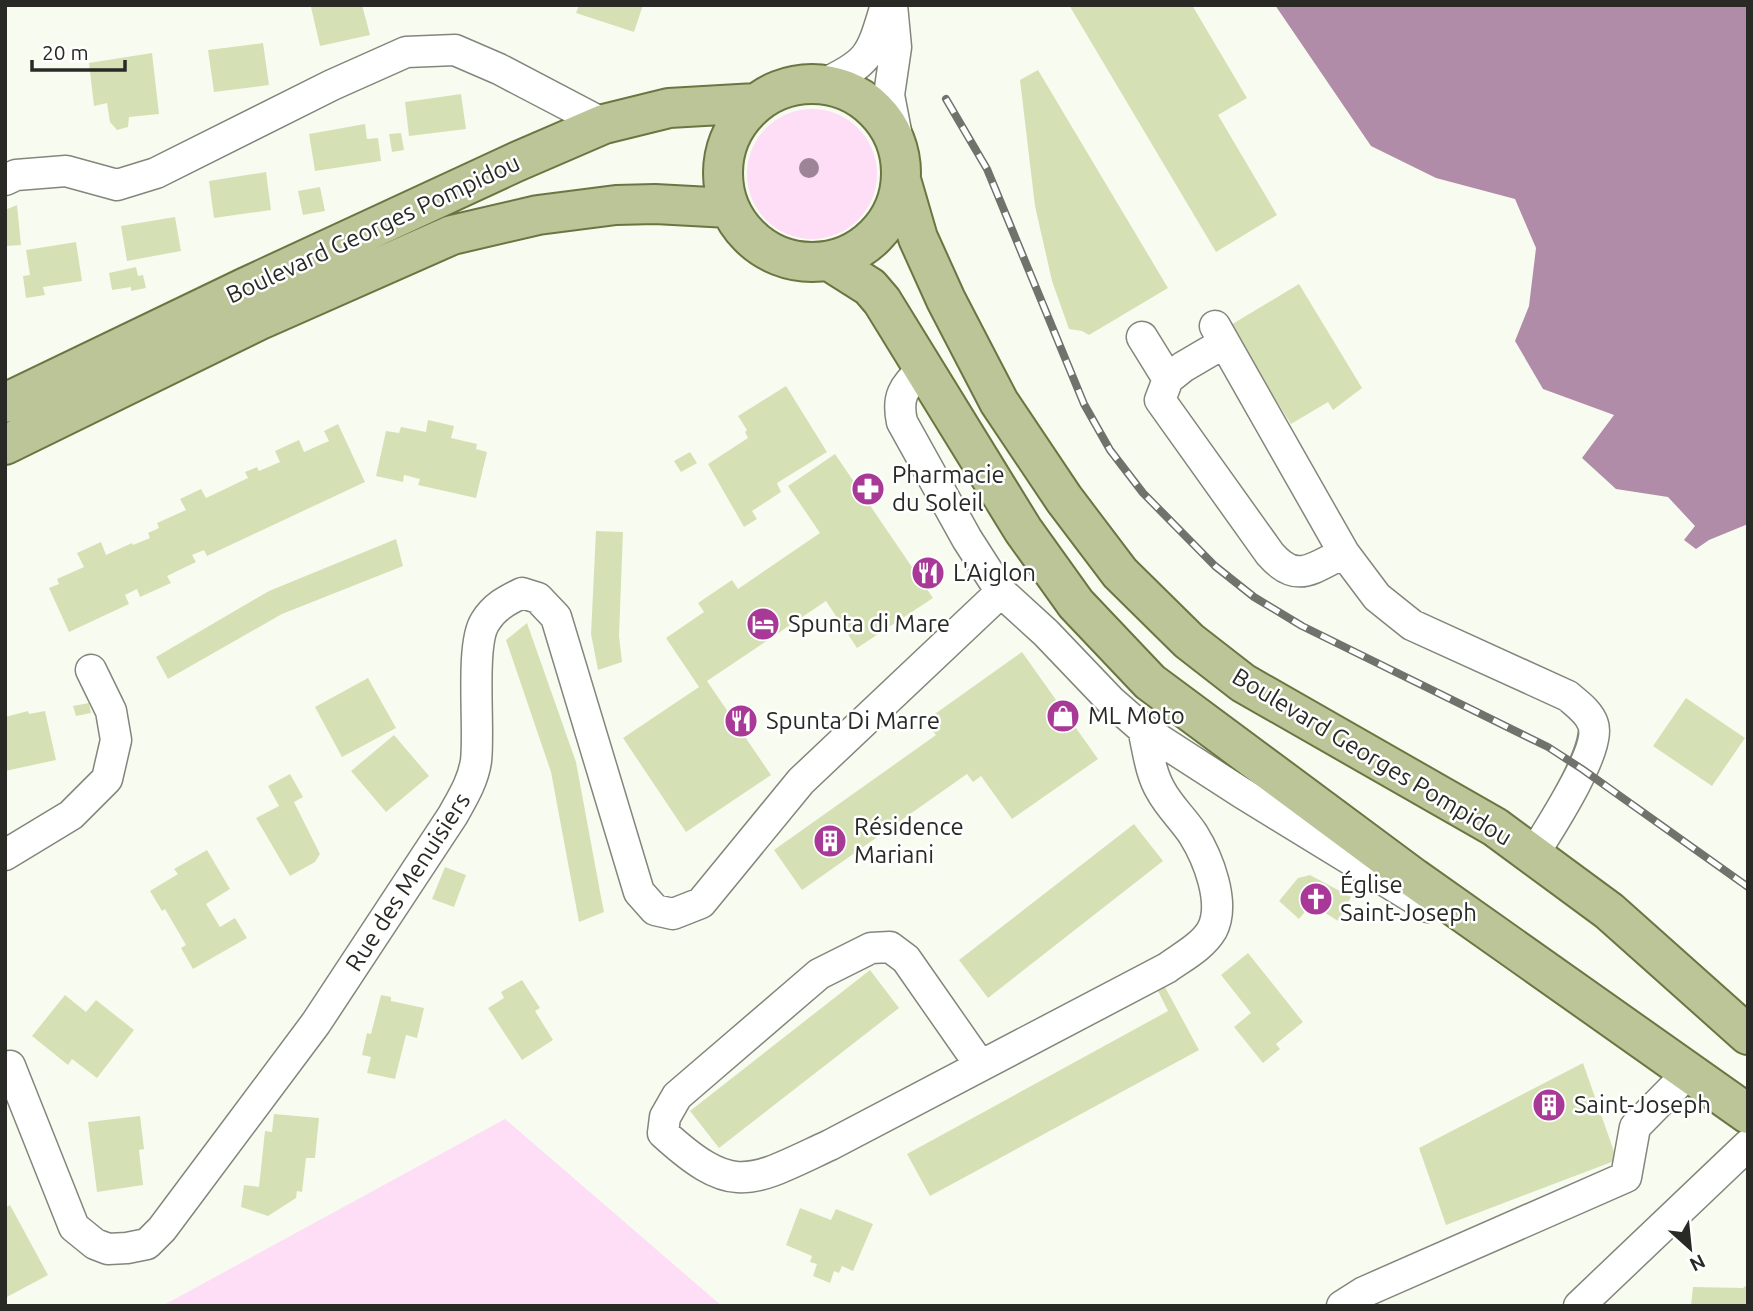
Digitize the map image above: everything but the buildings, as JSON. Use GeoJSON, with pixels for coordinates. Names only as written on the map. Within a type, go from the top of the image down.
{"type":"FeatureCollection","features":[{"type":"Feature","properties":{"kind":"main road"},"geometry":{"type":"LineString","coordinates":[[824,84],[850,91],[873,106],[890,127],[901,168],[894,211],[878,234],[856,252],[829,261],[804,263],[780,257],[759,246],[742,229],[729,208],[723,186],[723,163],[729,140],[740,120],[756,103],[788,86],[824,84]]}},
{"type":"Feature","properties":{"kind":"main road","name":"Boulevard Georges Pompidou"},"geometry":{"type":"LineString","coordinates":[[5,403],[246,287],[604,124],[669,108],[756,103]]}},
{"type":"Feature","properties":{"kind":"main road","name":"Boulevard Georges Pompidou"},"geometry":{"type":"LineString","coordinates":[[901,168],[918,239],[999,402],[1064,499],[1120,573],[1189,641],[1242,683],[1495,827],[1609,911],[1748,1035]]}},
{"type":"Feature","properties":{"kind":"main road","name":"Boulevard Georges Pompidou"},"geometry":{"type":"LineString","coordinates":[[5,445],[262,319],[452,235],[538,215],[617,205],[729,208]]}},
{"type":"Feature","properties":{"kind":"main road"},"geometry":{"type":"LineString","coordinates":[[829,261],[870,287],[882,301],[1023,530],[1069,594],[1150,682],[1482,926],[1748,1114]]}},
{"type":"Feature","properties":{"kind":"street"},"geometry":{"type":"LineString","coordinates":[[824,84],[852,71],[863,62],[876,40],[886,5]]}},
{"type":"Feature","properties":{"kind":"street"},"geometry":{"type":"LineString","coordinates":[[892,5],[896,47],[889,95],[901,168]]}},
{"type":"Feature","properties":{"kind":"street"},"geometry":{"type":"LineString","coordinates":[[5,180],[16,175],[66,170],[117,185],[156,173],[332,85],[406,52],[455,50],[499,69],[604,124]]}},
{"type":"Feature","properties":{"kind":"street"},"geometry":{"type":"LineString","coordinates":[[1343,553],[1313,568],[1295,573],[1282,568],[1160,400],[1168,379],[1219,334],[1343,553],[1377,597],[1412,625],[1568,696],[1589,717],[1593,724],[1594,739],[1586,759],[1567,798],[1533,855]]}},
{"type":"Feature","properties":{"kind":"street"},"geometry":{"type":"LineString","coordinates":[[1142,337],[1168,379]]}},
{"type":"Feature","properties":{"kind":"street"},"geometry":{"type":"LineString","coordinates":[[924,368],[903,390],[899,406],[902,422],[967,540],[1001,592],[1046,632],[1111,701],[1143,729],[1425,906],[1482,926]]}},
{"type":"Feature","properties":{"kind":"street","name":"Rue des Menuisiers"},"geometry":{"type":"LineString","coordinates":[[9,1066],[74,1227],[95,1244],[108,1249],[147,1244],[162,1229],[316,1023],[453,815],[469,786],[476,761],[478,655],[483,624],[500,604],[522,593],[538,598],[556,617],[639,892],[655,909],[673,914],[701,903],[789,794],[1001,592]]}},
{"type":"Feature","properties":{"kind":"street"},"geometry":{"type":"LineString","coordinates":[[5,855],[71,816],[107,779],[116,740],[111,710],[91,670]]}},
{"type":"Feature","properties":{"kind":"street"},"geometry":{"type":"LineString","coordinates":[[980,1065],[906,959],[890,947],[872,948],[819,974],[677,1097],[665,1117],[663,1133],[688,1156],[710,1171],[740,1180],[772,1172],[830,1145],[1167,968],[1201,944],[1213,929],[1217,903],[1213,877],[1194,835],[1160,790],[1143,729]]}},
{"type":"Feature","properties":{"kind":"street"},"geometry":{"type":"LineString","coordinates":[[1342,1306],[1364,1292],[1626,1177],[1636,1127],[1688,1073]]}},
{"type":"Feature","properties":{"kind":"street"},"geometry":{"type":"LineString","coordinates":[[1585,1304],[1748,1145]]}},
{"type":"Feature","properties":{"kind":"shaded area"},"geometry":{"type":"Polygon","coordinates":[[[1275,5],[1748,5],[1748,524],[1709,540],[1696,549],[1684,540],[1695,526],[1668,497],[1616,489],[1582,458],[1614,415],[1543,389],[1515,341],[1529,306],[1536,248],[1515,199],[1436,178],[1371,146],[1275,5]]]}},
{"type":"Feature","properties":{"kind":"shaded area"},"geometry":{"type":"Polygon","coordinates":[[[812,109],[837,114],[858,128],[872,149],[877,174],[872,199],[858,220],[837,234],[812,239],[787,234],[766,220],[752,199],[747,174],[752,149],[766,128],[787,114],[812,109]]]}},
{"type":"Feature","properties":{"kind":"shaded area"},"geometry":{"type":"Polygon","coordinates":[[[505,1119],[722,1306],[162,1306],[505,1119]]]}},
{"type":"Feature","properties":{"kind":"railway"},"geometry":{"type":"LineString","coordinates":[[946,99],[987,169],[1084,404],[1110,450],[1143,493],[1215,566],[1254,597],[1302,626],[1548,747],[1748,887]]}},
{"type":"Feature","properties":{"kind":"place","name":"Pharmacie du Soleil"},"geometry":{"type":"Point","coordinates":[868,489]}},
{"type":"Feature","properties":{"kind":"place","name":"L'Aiglon"},"geometry":{"type":"Point","coordinates":[928,573]}},
{"type":"Feature","properties":{"kind":"place","name":"Spunta di Mare"},"geometry":{"type":"Point","coordinates":[763,624]}},
{"type":"Feature","properties":{"kind":"place","name":"ML Moto"},"geometry":{"type":"Point","coordinates":[1063,716]}},
{"type":"Feature","properties":{"kind":"place","name":"Spunta Di Marre"},"geometry":{"type":"Point","coordinates":[741,721]}},
{"type":"Feature","properties":{"kind":"place","name":"Résidence Mariani"},"geometry":{"type":"Point","coordinates":[830,841]}},
{"type":"Feature","properties":{"kind":"place","name":"Église Saint-Joseph"},"geometry":{"type":"Point","coordinates":[1316,899]}},
{"type":"Feature","properties":{"kind":"place","name":"Saint-Joseph"},"geometry":{"type":"Point","coordinates":[1549,1105]}}]}
